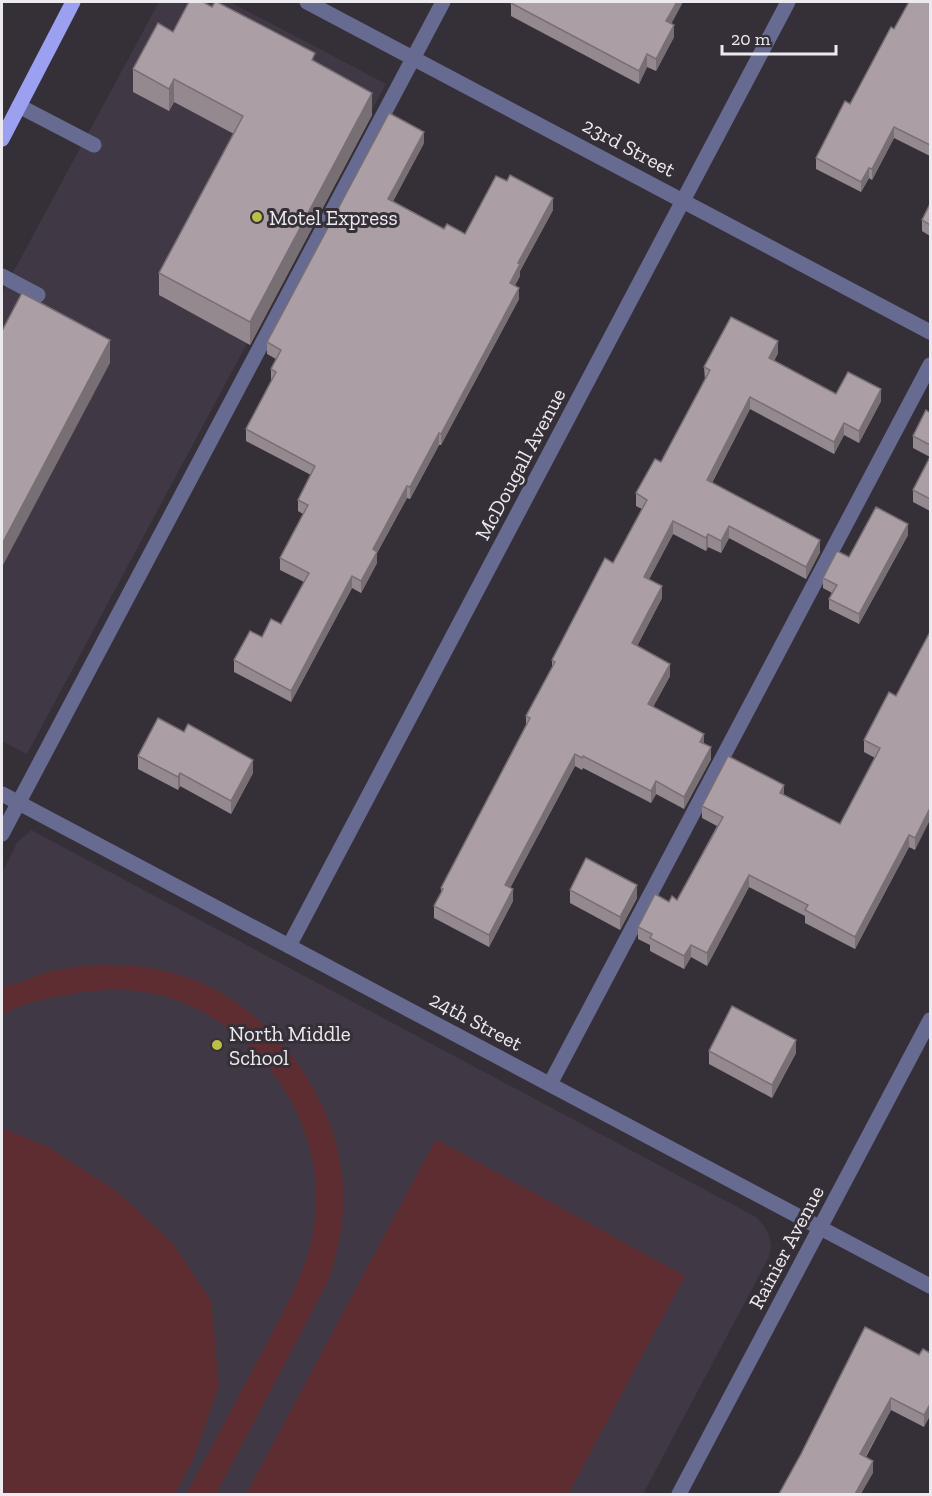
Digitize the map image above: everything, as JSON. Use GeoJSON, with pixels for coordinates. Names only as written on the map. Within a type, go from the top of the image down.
{"type":"FeatureCollection","features":[{"type":"Feature","properties":{"kind":"main road"},"geometry":{"type":"LineString","coordinates":[[2,139],[73,2]]}},
{"type":"Feature","properties":{"kind":"street","name":"23rd Street"},"geometry":{"type":"LineString","coordinates":[[306,2],[930,332]]}},
{"type":"Feature","properties":{"kind":"street"},"geometry":{"type":"LineString","coordinates":[[2,834],[443,2]]}},
{"type":"Feature","properties":{"kind":"street","name":"McDougall Avenue"},"geometry":{"type":"LineString","coordinates":[[289,946],[788,2]]}},
{"type":"Feature","properties":{"kind":"street"},"geometry":{"type":"LineString","coordinates":[[19,105],[93,146]]}},
{"type":"Feature","properties":{"kind":"street"},"geometry":{"type":"LineString","coordinates":[[2,276],[38,295]]}},
{"type":"Feature","properties":{"kind":"street"},"geometry":{"type":"LineString","coordinates":[[550,1084],[930,365]]}},
{"type":"Feature","properties":{"kind":"street","name":"24th Street"},"geometry":{"type":"LineString","coordinates":[[2,794],[930,1286]]}},
{"type":"Feature","properties":{"kind":"street","name":"Rainier Avenue"},"geometry":{"type":"LineString","coordinates":[[679,1494],[930,1020]]}},
{"type":"Feature","properties":{"kind":"shaded area"},"geometry":{"type":"Polygon","coordinates":[[[159,2],[230,2],[386,84],[27,754],[2,741],[2,293],[159,2]]]}},
{"type":"Feature","properties":{"kind":"shaded area","name":"North Middle School"},"geometry":{"type":"Polygon","coordinates":[[[31,830],[756,1217],[769,1235],[771,1246],[769,1257],[643,1494],[2,1494],[2,873],[17,843],[31,830]]]}},
{"type":"Feature","properties":{"kind":"shaded area"},"geometry":{"type":"Polygon","coordinates":[[[87,965],[130,966],[162,970],[206,985],[237,1003],[264,1025],[289,1052],[310,1082],[326,1115],[337,1149],[343,1183],[343,1208],[338,1245],[328,1281],[216,1494],[186,1494],[284,1310],[304,1265],[313,1233],[316,1194],[312,1156],[300,1120],[282,1086],[258,1055],[230,1030],[197,1009],[161,995],[137,991],[102,990],[25,1004],[2,1015],[2,988],[51,971],[87,965]]]}},
{"type":"Feature","properties":{"kind":"shaded area"},"geometry":{"type":"Polygon","coordinates":[[[2,1128],[49,1147],[116,1191],[172,1242],[211,1301],[219,1385],[193,1460],[175,1494],[2,1494],[2,1128]]]}},
{"type":"Feature","properties":{"kind":"shaded area"},"geometry":{"type":"Polygon","coordinates":[[[436,1139],[685,1276],[568,1494],[246,1494],[436,1139]]]}},
{"type":"Feature","properties":{"kind":"building","name":"Motel Express"},"geometry":{"type":"Polygon","coordinates":[[[189,2],[203,2],[212,7],[217,2],[315,53],[312,60],[372,93],[250,322],[159,273],[243,116],[174,79],[169,89],[133,69],[158,23],[173,32],[189,2]]]}},
{"type":"Feature","properties":{"kind":"building"},"geometry":{"type":"Polygon","coordinates":[[[512,2],[677,2],[666,21],[674,25],[656,59],[647,54],[639,71],[512,2]]]}},
{"type":"Feature","properties":{"kind":"building"},"geometry":{"type":"Polygon","coordinates":[[[909,2],[930,2],[930,145],[894,127],[872,169],[869,168],[861,182],[816,158],[845,101],[850,104],[891,27],[894,29],[909,2]]]}},
{"type":"Feature","properties":{"kind":"building"},"geometry":{"type":"Polygon","coordinates":[[[389,113],[424,132],[388,199],[444,229],[447,224],[465,234],[496,176],[507,181],[510,175],[553,198],[518,263],[520,264],[510,283],[519,288],[441,434],[439,433],[410,487],[407,486],[373,549],[377,552],[361,581],[352,576],[291,691],[234,660],[250,631],[262,637],[271,619],[281,624],[309,573],[280,558],[308,505],[298,500],[315,466],[246,429],[276,372],[271,369],[281,350],[267,342],[389,113]]]}},
{"type":"Feature","properties":{"kind":"building"},"geometry":{"type":"Polygon","coordinates":[[[930,204],[930,225],[922,220],[930,204]]]}},
{"type":"Feature","properties":{"kind":"building"},"geometry":{"type":"Polygon","coordinates":[[[22,293],[110,340],[2,544],[2,331],[22,293]]]}},
{"type":"Feature","properties":{"kind":"building"},"geometry":{"type":"Polygon","coordinates":[[[731,317],[778,341],[769,358],[836,394],[848,372],[881,389],[859,431],[844,423],[834,442],[750,397],[707,480],[820,540],[806,567],[729,526],[721,541],[708,534],[706,538],[673,521],[644,577],[662,586],[632,643],[670,664],[648,704],[704,734],[700,742],[711,747],[684,797],[656,781],[651,791],[575,754],[505,885],[513,889],[489,935],[434,906],[443,889],[441,888],[530,718],[526,716],[555,662],[552,660],[605,558],[613,563],[647,500],[636,493],[655,459],[661,462],[710,370],[704,367],[731,317]]]}},
{"type":"Feature","properties":{"kind":"building"},"geometry":{"type":"Polygon","coordinates":[[[926,410],[930,413],[930,445],[913,436],[926,410]]]}},
{"type":"Feature","properties":{"kind":"building"},"geometry":{"type":"Polygon","coordinates":[[[930,457],[930,499],[913,490],[930,457]]]}},
{"type":"Feature","properties":{"kind":"building"},"geometry":{"type":"Polygon","coordinates":[[[876,507],[908,524],[859,614],[829,599],[837,585],[823,578],[837,551],[849,557],[876,507]]]}},
{"type":"Feature","properties":{"kind":"building"},"geometry":{"type":"Polygon","coordinates":[[[930,632],[930,808],[915,838],[909,835],[855,937],[805,910],[808,905],[749,875],[707,953],[691,945],[684,956],[650,938],[652,934],[638,927],[655,894],[669,902],[672,896],[677,900],[723,817],[702,806],[728,756],[784,785],[780,793],[840,824],[880,748],[864,740],[889,692],[896,696],[930,632]]]}},
{"type":"Feature","properties":{"kind":"building"},"geometry":{"type":"Polygon","coordinates":[[[158,718],[184,732],[188,724],[253,760],[231,801],[180,773],[178,777],[138,756],[158,718]]]}},
{"type":"Feature","properties":{"kind":"building"},"geometry":{"type":"Polygon","coordinates":[[[586,858],[637,885],[620,917],[570,890],[586,858]]]}},
{"type":"Feature","properties":{"kind":"building"},"geometry":{"type":"Polygon","coordinates":[[[732,1006],[796,1040],[772,1085],[709,1051],[732,1006]]]}},
{"type":"Feature","properties":{"kind":"building"},"geometry":{"type":"Polygon","coordinates":[[[865,1327],[919,1355],[923,1349],[930,1353],[930,1404],[924,1415],[891,1398],[860,1454],[873,1461],[855,1494],[779,1494],[801,1454],[865,1327]]]}},
{"type":"Feature","properties":{"kind":"place","name":"Motel Express"},"geometry":{"type":"Point","coordinates":[257,217]}},
{"type":"Feature","properties":{"kind":"place","name":"North Middle School"},"geometry":{"type":"Point","coordinates":[217,1045]}}]}
